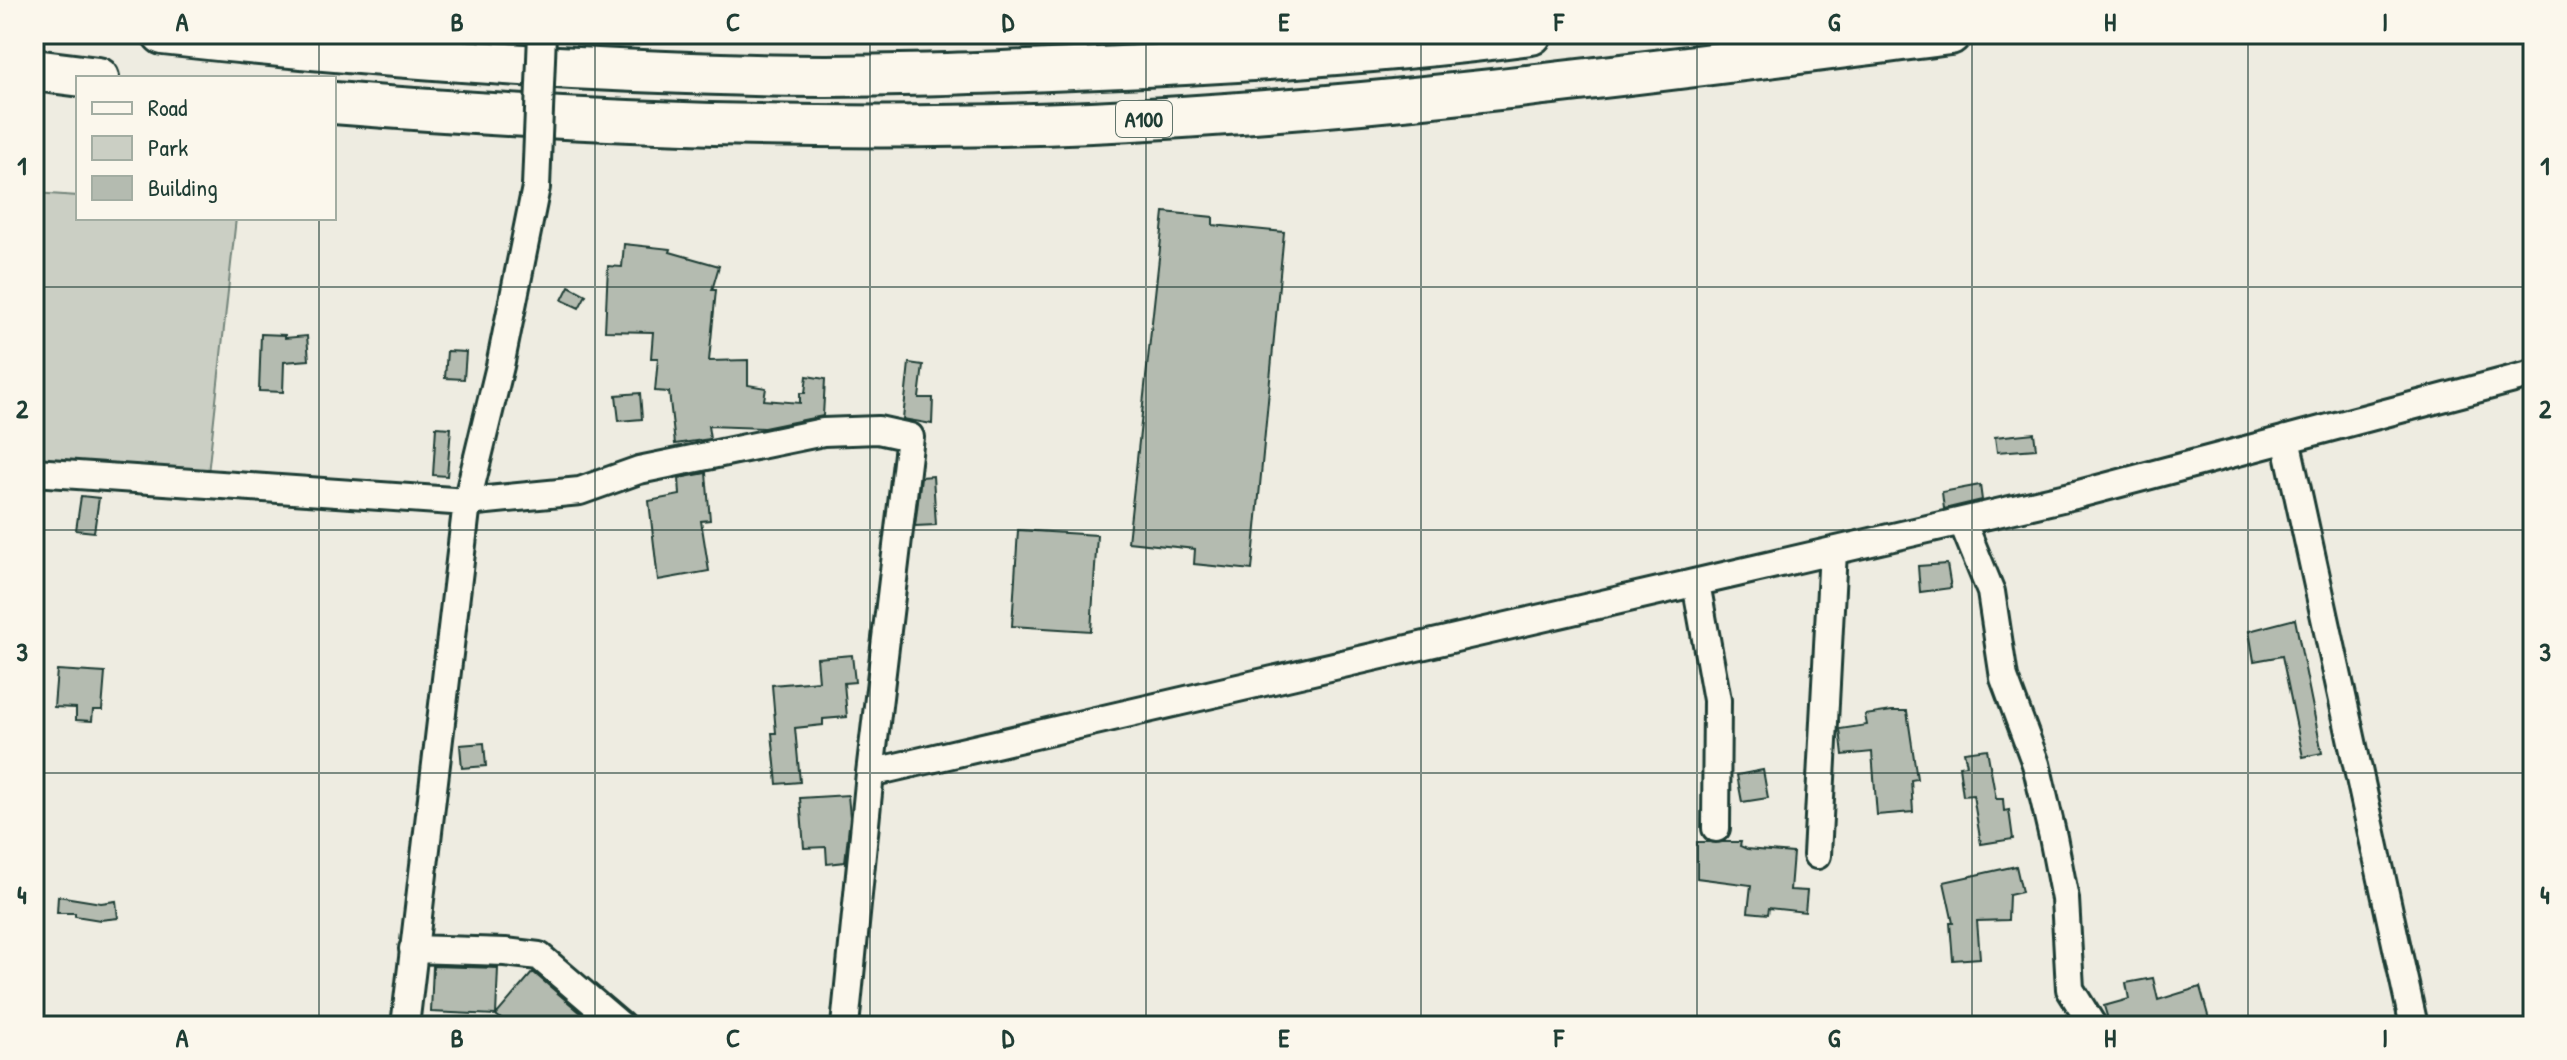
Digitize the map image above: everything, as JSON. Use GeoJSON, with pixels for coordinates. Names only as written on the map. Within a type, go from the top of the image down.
{"type":"FeatureCollection","features":[{"type":"Feature","properties":{"kind":"highway","name":"A100"},"geometry":{"type":"LineString","coordinates":[[163,34],[456,61],[581,69],[865,75],[1195,64],[1531,34]]}},
{"type":"Feature","properties":{"kind":"highway","name":"A100"},"geometry":{"type":"LineString","coordinates":[[336,103],[637,123],[960,126],[1093,122],[1380,102],[1950,34]]}},
{"type":"Feature","properties":{"kind":"highway"},"geometry":{"type":"LineString","coordinates":[[34,70],[82,76]]}},
{"type":"Feature","properties":{"kind":"street"},"geometry":{"type":"LineString","coordinates":[[405,1026],[467,502],[497,381],[536,187],[542,34]]}},
{"type":"Feature","properties":{"kind":"street"},"geometry":{"type":"LineString","coordinates":[[870,773],[2075,495],[2533,374]]}},
{"type":"Feature","properties":{"kind":"street"},"geometry":{"type":"LineString","coordinates":[[34,472],[467,502],[580,491],[639,470],[823,432],[878,430],[910,437],[870,773],[845,1026]]}},
{"type":"Feature","properties":{"kind":"street"},"geometry":{"type":"LineString","coordinates":[[2286,439],[2414,1026]]}},
{"type":"Feature","properties":{"kind":"street"},"geometry":{"type":"LineString","coordinates":[[1962,521],[1991,592],[2004,678],[2036,764],[2050,823],[2065,899],[2070,989],[2093,1026]]}},
{"type":"Feature","properties":{"kind":"street"},"geometry":{"type":"LineString","coordinates":[[1817,855],[1833,551]]}},
{"type":"Feature","properties":{"kind":"street"},"geometry":{"type":"LineString","coordinates":[[1696,583],[1717,700],[1716,828]]}},
{"type":"Feature","properties":{"kind":"street"},"geometry":{"type":"LineString","coordinates":[[413,949],[539,956],[621,1026]]}},
{"type":"Feature","properties":{"kind":"green space"},"geometry":{"type":"Polygon","coordinates":[[[34,193],[76,196],[76,220],[236,220],[208,474],[34,463],[34,193]]]}},
{"type":"Feature","properties":{"kind":"building"},"geometry":{"type":"Polygon","coordinates":[[[1164,212],[1213,217],[1213,225],[1284,232],[1252,570],[1194,564],[1195,549],[1128,542],[1164,212]]]}},
{"type":"Feature","properties":{"kind":"building"},"geometry":{"type":"Polygon","coordinates":[[[624,244],[671,249],[670,252],[719,266],[712,290],[716,290],[709,361],[748,360],[748,385],[766,388],[764,400],[800,403],[800,393],[805,393],[807,376],[825,379],[823,416],[764,428],[708,426],[710,439],[675,444],[669,392],[655,391],[658,358],[651,358],[653,332],[605,331],[608,266],[622,267],[624,244]]]}},
{"type":"Feature","properties":{"kind":"building"},"geometry":{"type":"Polygon","coordinates":[[[569,286],[586,295],[579,308],[562,300],[569,286]]]}},
{"type":"Feature","properties":{"kind":"building"},"geometry":{"type":"Polygon","coordinates":[[[261,334],[285,335],[285,338],[307,336],[309,360],[284,362],[283,392],[259,391],[261,334]]]}},
{"type":"Feature","properties":{"kind":"building"},"geometry":{"type":"Polygon","coordinates":[[[447,351],[466,352],[464,379],[445,378],[447,351]]]}},
{"type":"Feature","properties":{"kind":"building"},"geometry":{"type":"Polygon","coordinates":[[[909,363],[923,365],[919,398],[933,398],[932,424],[903,419],[909,363]]]}},
{"type":"Feature","properties":{"kind":"building"},"geometry":{"type":"Polygon","coordinates":[[[640,393],[642,419],[619,421],[616,395],[640,393]]]}},
{"type":"Feature","properties":{"kind":"building"},"geometry":{"type":"Polygon","coordinates":[[[436,427],[451,428],[447,476],[433,475],[436,427]]]}},
{"type":"Feature","properties":{"kind":"building"},"geometry":{"type":"Polygon","coordinates":[[[2034,433],[2036,449],[1997,452],[1995,437],[2034,433]]]}},
{"type":"Feature","properties":{"kind":"building"},"geometry":{"type":"Polygon","coordinates":[[[706,473],[710,520],[701,521],[709,571],[658,580],[649,501],[680,495],[679,478],[706,473]]]}},
{"type":"Feature","properties":{"kind":"building"},"geometry":{"type":"Polygon","coordinates":[[[933,476],[936,525],[915,526],[921,477],[933,476]]]}},
{"type":"Feature","properties":{"kind":"building"},"geometry":{"type":"Polygon","coordinates":[[[1980,485],[1982,500],[1944,509],[1942,492],[1980,485]]]}},
{"type":"Feature","properties":{"kind":"building"},"geometry":{"type":"Polygon","coordinates":[[[81,496],[99,498],[94,532],[76,530],[81,496]]]}},
{"type":"Feature","properties":{"kind":"building"},"geometry":{"type":"Polygon","coordinates":[[[1018,530],[1097,535],[1091,631],[1012,626],[1018,530]]]}},
{"type":"Feature","properties":{"kind":"building"},"geometry":{"type":"Polygon","coordinates":[[[1947,564],[1951,588],[1920,592],[1918,566],[1947,564]]]}},
{"type":"Feature","properties":{"kind":"building"},"geometry":{"type":"Polygon","coordinates":[[[2295,619],[2322,753],[2303,757],[2282,656],[2254,661],[2249,631],[2295,619]]]}},
{"type":"Feature","properties":{"kind":"building"},"geometry":{"type":"Polygon","coordinates":[[[852,655],[855,682],[844,683],[847,717],[823,719],[823,725],[795,728],[800,782],[777,784],[772,733],[776,733],[772,685],[819,681],[817,658],[852,655]]]}},
{"type":"Feature","properties":{"kind":"building"},"geometry":{"type":"Polygon","coordinates":[[[57,670],[105,673],[102,710],[93,710],[92,721],[76,720],[76,708],[54,707],[57,670]]]}},
{"type":"Feature","properties":{"kind":"building"},"geometry":{"type":"Polygon","coordinates":[[[1907,711],[1917,779],[1911,780],[1913,812],[1877,815],[1872,752],[1843,755],[1840,729],[1867,725],[1865,715],[1907,711]]]}},
{"type":"Feature","properties":{"kind":"building"},"geometry":{"type":"Polygon","coordinates":[[[484,743],[486,766],[462,768],[460,745],[484,743]]]}},
{"type":"Feature","properties":{"kind":"building"},"geometry":{"type":"Polygon","coordinates":[[[1987,749],[1996,799],[2003,799],[2004,811],[2009,810],[2013,839],[1981,844],[1973,795],[1963,796],[1959,766],[1967,765],[1964,752],[1987,749]]]}},
{"type":"Feature","properties":{"kind":"building"},"geometry":{"type":"Polygon","coordinates":[[[1763,770],[1768,798],[1742,802],[1737,775],[1763,770]]]}},
{"type":"Feature","properties":{"kind":"building"},"geometry":{"type":"Polygon","coordinates":[[[848,795],[850,817],[845,862],[827,864],[826,847],[804,848],[800,798],[848,795]]]}},
{"type":"Feature","properties":{"kind":"building"},"geometry":{"type":"Polygon","coordinates":[[[1697,842],[1741,842],[1740,846],[1747,849],[1793,853],[1790,890],[1807,891],[1805,912],[1769,908],[1768,914],[1748,912],[1751,885],[1697,878],[1697,842]]]}},
{"type":"Feature","properties":{"kind":"building"},"geometry":{"type":"Polygon","coordinates":[[[2016,866],[2022,892],[2009,895],[2008,920],[1977,921],[1980,958],[1953,960],[1950,923],[1953,923],[1944,882],[2016,866]]]}},
{"type":"Feature","properties":{"kind":"building"},"geometry":{"type":"Polygon","coordinates":[[[58,896],[101,903],[116,901],[118,918],[100,920],[75,916],[75,913],[57,913],[58,896]]]}},
{"type":"Feature","properties":{"kind":"building"},"geometry":{"type":"Polygon","coordinates":[[[433,966],[498,968],[496,1015],[431,1012],[433,966]]]}},
{"type":"Feature","properties":{"kind":"building"},"geometry":{"type":"Polygon","coordinates":[[[533,972],[596,1026],[510,1026],[496,1015],[533,972]]]}},
{"type":"Feature","properties":{"kind":"building"},"geometry":{"type":"Polygon","coordinates":[[[2153,978],[2158,1000],[2200,987],[2209,1019],[2187,1026],[2110,1026],[2104,1006],[2129,999],[2126,983],[2153,978]]]}}]}
